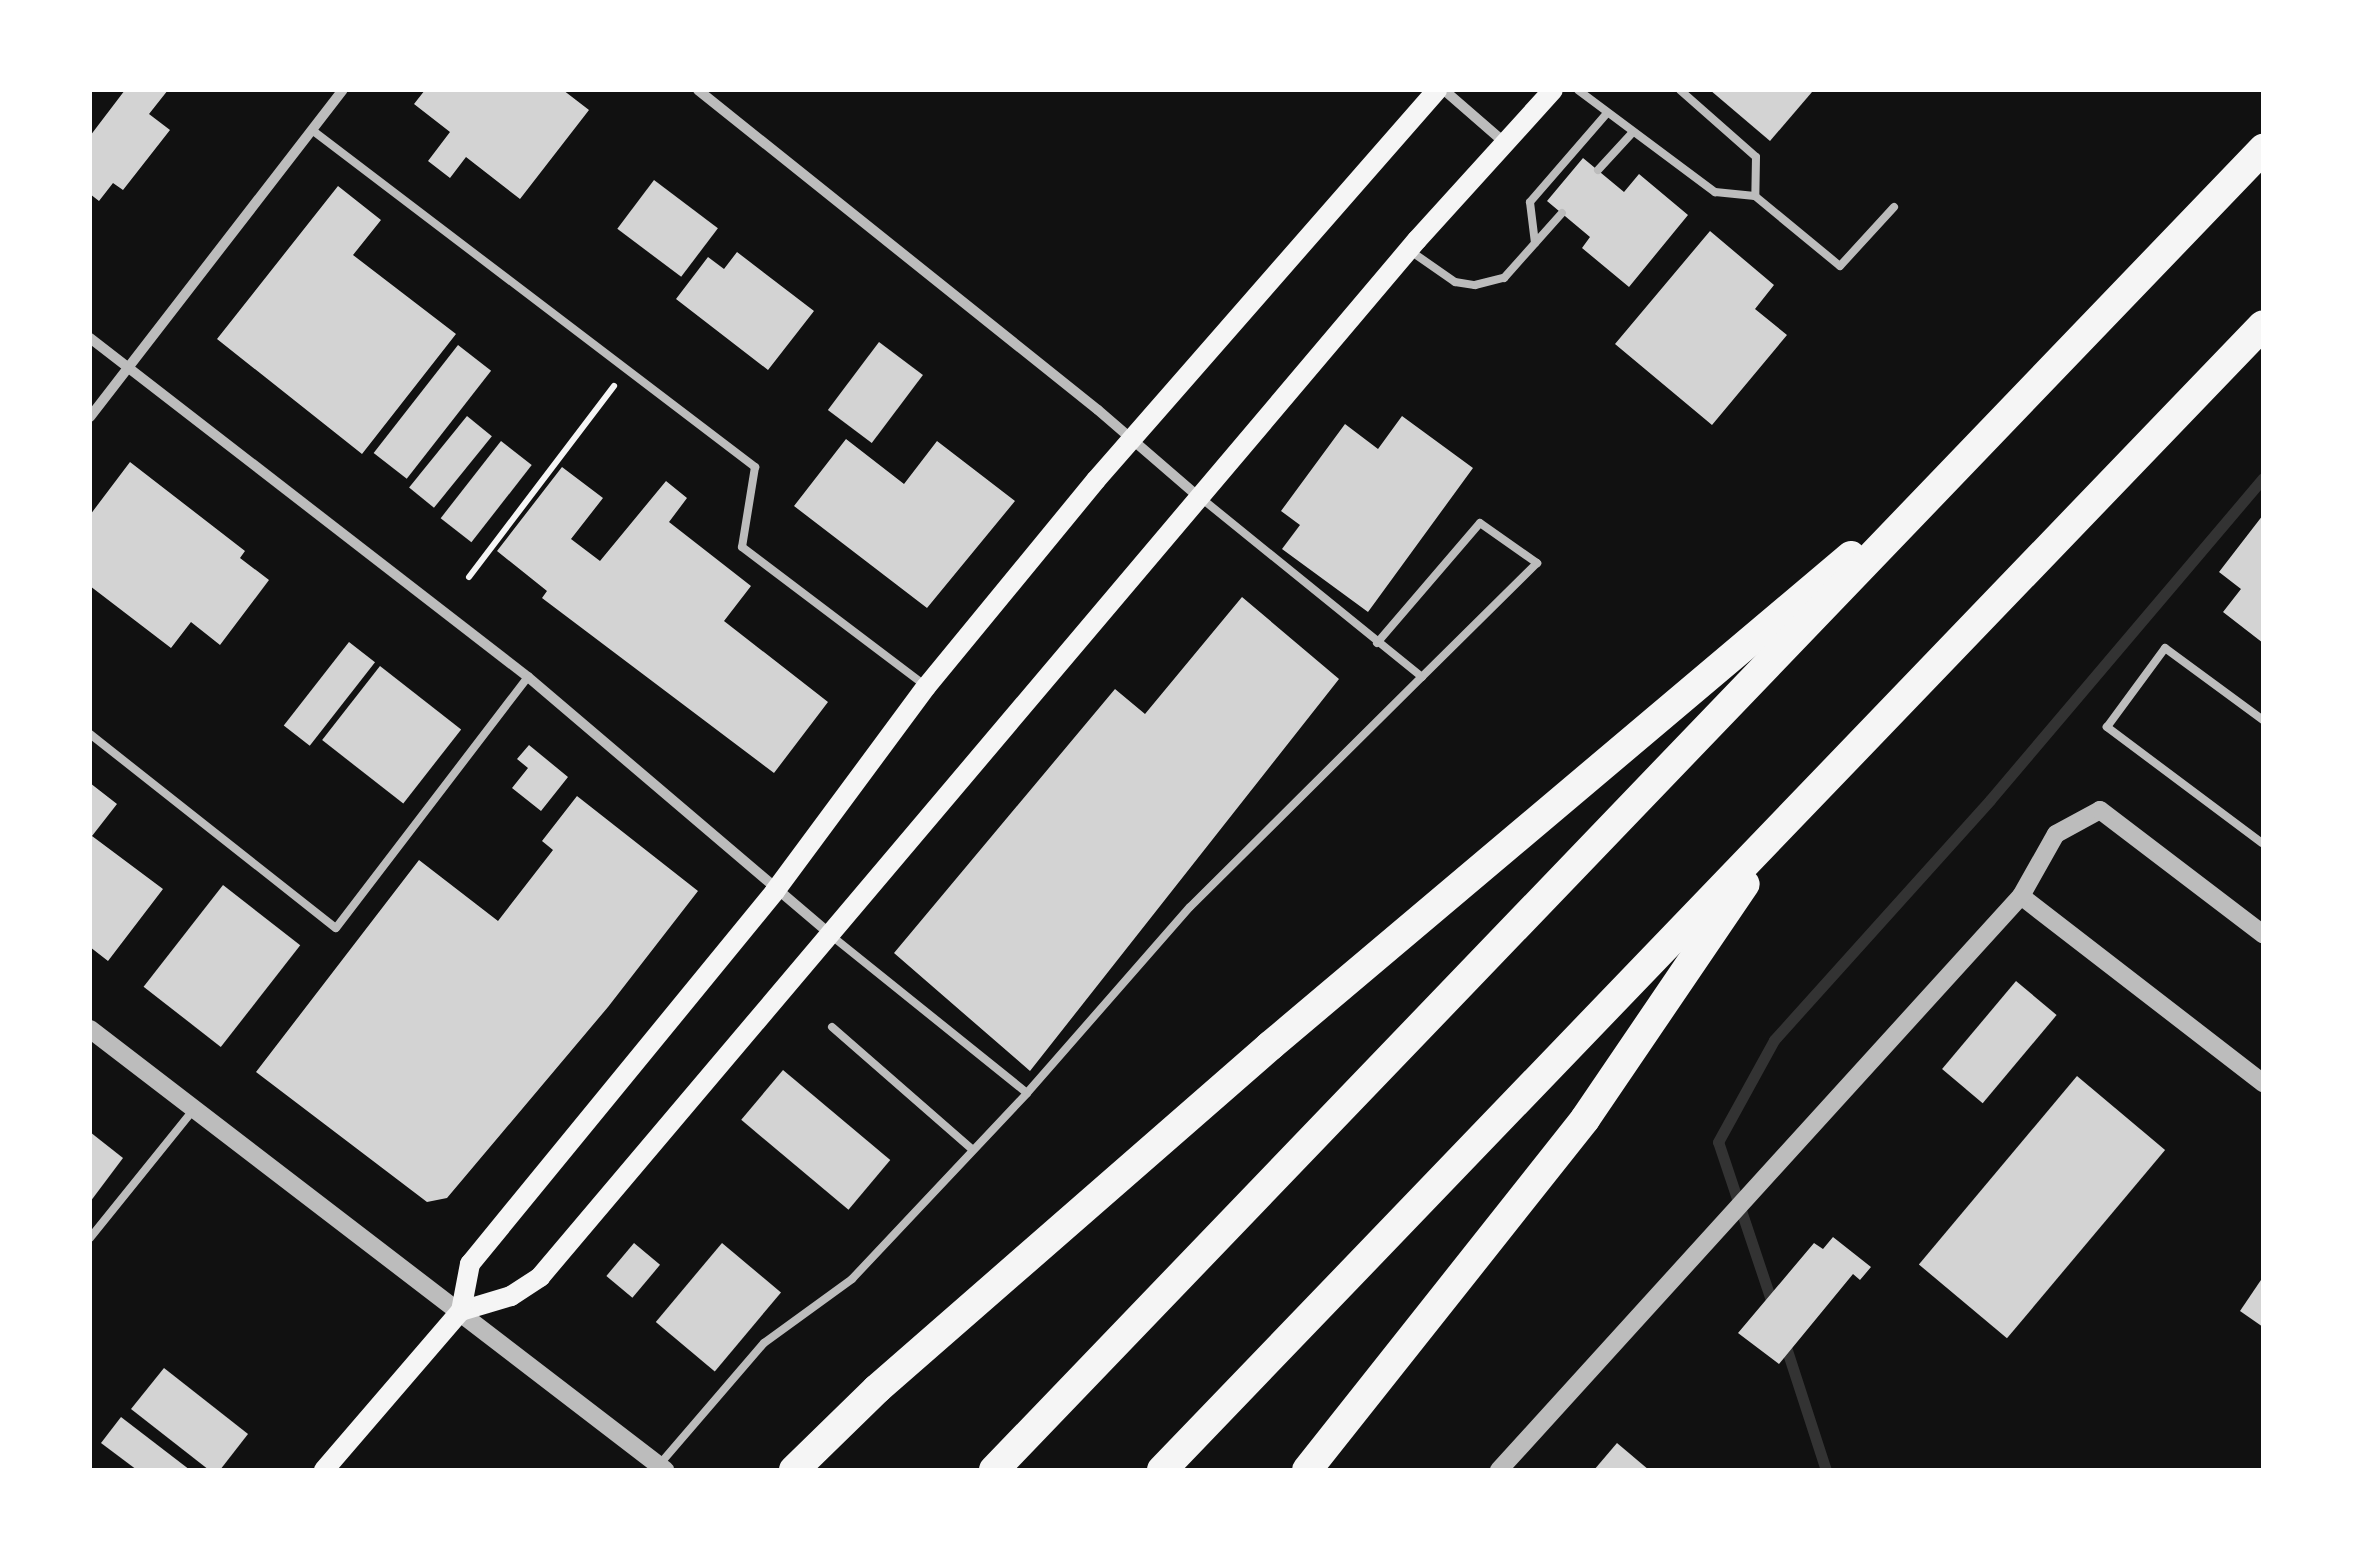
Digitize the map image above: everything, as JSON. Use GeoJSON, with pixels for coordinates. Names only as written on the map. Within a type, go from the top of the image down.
{"type":"FeatureCollection","features":[{"type":"Feature","properties":{"kind":"highway"},"geometry":{"type":"LineString","coordinates":[[994,1470],[2263,149]]}},
{"type":"Feature","properties":{"kind":"highway"},"geometry":{"type":"LineString","coordinates":[[1162,1470],[2263,325]]}},
{"type":"Feature","properties":{"kind":"highway"},"geometry":{"type":"LineString","coordinates":[[794,1470],[877,1389],[1241,1071],[1972,454]]}},
{"type":"Feature","properties":{"kind":"highway"},"geometry":{"type":"LineString","coordinates":[[1307,1470],[1584,1119],[1790,818]]}},
{"type":"Feature","properties":{"kind":"main road"},"geometry":{"type":"LineString","coordinates":[[324,1470],[461,1311],[470,1264],[480,1249],[775,891],[926,687],[1132,440],[1441,90]]}},
{"type":"Feature","properties":{"kind":"main road"},"geometry":{"type":"LineString","coordinates":[[461,1311],[511,1296],[540,1277],[1409,250],[1552,90]]}},
{"type":"Feature","properties":{"kind":"street"},"geometry":{"type":"LineString","coordinates":[[90,417],[343,90]]}},
{"type":"Feature","properties":{"kind":"street"},"geometry":{"type":"LineString","coordinates":[[698,90],[1200,498]]}},
{"type":"Feature","properties":{"kind":"street"},"geometry":{"type":"LineString","coordinates":[[1441,90],[1506,143]]}},
{"type":"Feature","properties":{"kind":"street"},"geometry":{"type":"LineString","coordinates":[[90,338],[528,677],[830,934]]}},
{"type":"Feature","properties":{"kind":"street"},"geometry":{"type":"LineString","coordinates":[[1499,1470],[2021,896],[2056,834],[2100,810],[2263,934]]}},
{"type":"Feature","properties":{"kind":"street"},"geometry":{"type":"LineString","coordinates":[[2021,896],[2263,1083]]}},
{"type":"Feature","properties":{"kind":"street"},"geometry":{"type":"LineString","coordinates":[[90,1029],[662,1468]]}},
{"type":"Feature","properties":{"kind":"lane"},"geometry":{"type":"LineString","coordinates":[[1578,90],[1715,192],[1755,196],[1840,266],[1894,208]]}},
{"type":"Feature","properties":{"kind":"lane"},"geometry":{"type":"LineString","coordinates":[[1680,90],[1756,156],[1755,196]]}},
{"type":"Feature","properties":{"kind":"lane"},"geometry":{"type":"LineString","coordinates":[[1535,243],[1530,202],[1608,113]]}},
{"type":"Feature","properties":{"kind":"lane"},"geometry":{"type":"LineString","coordinates":[[312,130],[754,466],[742,547],[926,687]]}},
{"type":"Feature","properties":{"kind":"lane"},"geometry":{"type":"LineString","coordinates":[[1598,170],[1632,133]]}},
{"type":"Feature","properties":{"kind":"lane"},"geometry":{"type":"LineString","coordinates":[[1409,250],[1455,282],[1475,285],[1504,278],[1562,213]]}},
{"type":"Feature","properties":{"kind":"lane"},"geometry":{"type":"LineString","coordinates":[[1200,498],[1422,676]]}},
{"type":"Feature","properties":{"kind":"lane"},"geometry":{"type":"LineString","coordinates":[[662,1468],[764,1343],[852,1279],[1027,1093],[1190,907],[1537,563],[1480,523],[1377,643]]}},
{"type":"Feature","properties":{"kind":"lane"},"geometry":{"type":"LineString","coordinates":[[2263,720],[2165,648],[2107,727],[2263,843]]}},
{"type":"Feature","properties":{"kind":"lane"},"geometry":{"type":"LineString","coordinates":[[90,734],[336,928],[528,677]]}},
{"type":"Feature","properties":{"kind":"lane"},"geometry":{"type":"LineString","coordinates":[[830,934],[1027,1093]]}},
{"type":"Feature","properties":{"kind":"lane"},"geometry":{"type":"LineString","coordinates":[[832,1027],[973,1150]]}},
{"type":"Feature","properties":{"kind":"lane"},"geometry":{"type":"LineString","coordinates":[[90,1238],[196,1108]]}},
{"type":"Feature","properties":{"kind":"path"},"geometry":{"type":"LineString","coordinates":[[470,576],[626,370]]}},
{"type":"Feature","properties":{"kind":"building"},"geometry":{"type":"Polygon","coordinates":[[[125,90],[168,90],[149,114],[170,130],[123,190],[113,183],[99,201],[90,194],[90,136],[125,90]]]}},
{"type":"Feature","properties":{"kind":"building"},"geometry":{"type":"Polygon","coordinates":[[[425,90],[563,90],[589,110],[520,199],[466,157],[450,178],[428,161],[450,132],[414,104],[425,90]]]}},
{"type":"Feature","properties":{"kind":"building"},"geometry":{"type":"Polygon","coordinates":[[[1710,90],[1810,90],[1812,92],[1770,141],[1710,90]]]}},
{"type":"Feature","properties":{"kind":"building"},"geometry":{"type":"Polygon","coordinates":[[[1583,158],[1624,192],[1639,174],[1688,215],[1629,287],[1582,248],[1590,237],[1547,201],[1583,158]]]}},
{"type":"Feature","properties":{"kind":"building"},"geometry":{"type":"Polygon","coordinates":[[[654,180],[718,228],[681,277],[617,229],[654,180]]]}},
{"type":"Feature","properties":{"kind":"building"},"geometry":{"type":"Polygon","coordinates":[[[338,186],[381,220],[353,255],[456,334],[362,454],[217,339],[338,186]]]}},
{"type":"Feature","properties":{"kind":"building"},"geometry":{"type":"Polygon","coordinates":[[[1710,231],[1774,285],[1755,309],[1787,335],[1712,425],[1615,344],[1710,231]]]}},
{"type":"Feature","properties":{"kind":"building"},"geometry":{"type":"Polygon","coordinates":[[[737,252],[814,311],[768,370],[676,299],[708,257],[724,269],[737,252]]]}},
{"type":"Feature","properties":{"kind":"building"},"geometry":{"type":"Polygon","coordinates":[[[879,342],[923,375],[872,443],[828,410],[879,342]]]}},
{"type":"Feature","properties":{"kind":"building"},"geometry":{"type":"Polygon","coordinates":[[[458,345],[491,371],[407,479],[374,453],[458,345]]]}},
{"type":"Feature","properties":{"kind":"building"},"geometry":{"type":"Polygon","coordinates":[[[467,416],[492,436],[434,508],[409,487],[467,416]]]}},
{"type":"Feature","properties":{"kind":"building"},"geometry":{"type":"Polygon","coordinates":[[[1402,416],[1473,468],[1368,612],[1282,549],[1300,525],[1281,511],[1345,424],[1378,449],[1402,416]]]}},
{"type":"Feature","properties":{"kind":"building"},"geometry":{"type":"Polygon","coordinates":[[[846,439],[904,484],[937,441],[1015,501],[927,608],[794,506],[846,439]]]}},
{"type":"Feature","properties":{"kind":"building"},"geometry":{"type":"Polygon","coordinates":[[[501,441],[532,465],[471,542],[441,518],[501,441]]]}},
{"type":"Feature","properties":{"kind":"building"},"geometry":{"type":"Polygon","coordinates":[[[130,462],[245,551],[240,558],[269,580],[220,645],[191,622],[171,648],[90,586],[90,515],[130,462]]]}},
{"type":"Feature","properties":{"kind":"building"},"geometry":{"type":"Polygon","coordinates":[[[562,467],[603,498],[571,539],[600,561],[666,481],[687,498],[669,522],[751,586],[724,621],[828,702],[774,773],[542,598],[547,591],[497,551],[562,467]]]}},
{"type":"Feature","properties":{"kind":"building"},"geometry":{"type":"Polygon","coordinates":[[[2263,515],[2263,643],[2223,612],[2241,589],[2219,572],[2263,515]]]}},
{"type":"Feature","properties":{"kind":"building"},"geometry":{"type":"Polygon","coordinates":[[[1242,597],[1339,679],[1030,1071],[894,953],[1115,689],[1145,714],[1242,597]]]}},
{"type":"Feature","properties":{"kind":"building"},"geometry":{"type":"Polygon","coordinates":[[[349,642],[375,662],[310,746],[284,726],[349,642]]]}},
{"type":"Feature","properties":{"kind":"building"},"geometry":{"type":"Polygon","coordinates":[[[380,666],[461,729],[403,803],[322,740],[380,666]]]}},
{"type":"Feature","properties":{"kind":"building"},"geometry":{"type":"Polygon","coordinates":[[[529,745],[568,777],[541,811],[512,788],[528,768],[517,759],[529,745]]]}},
{"type":"Feature","properties":{"kind":"building"},"geometry":{"type":"Polygon","coordinates":[[[90,783],[117,804],[92,836],[163,889],[108,961],[90,947],[90,783]]]}},
{"type":"Feature","properties":{"kind":"building"},"geometry":{"type":"Polygon","coordinates":[[[577,796],[698,891],[608,1007],[447,1198],[427,1202],[256,1072],[419,860],[498,921],[553,850],[542,841],[577,796]]]}},
{"type":"Feature","properties":{"kind":"building"},"geometry":{"type":"Polygon","coordinates":[[[223,885],[300,945],[221,1047],[144,987],[223,885]]]}},
{"type":"Feature","properties":{"kind":"building"},"geometry":{"type":"Polygon","coordinates":[[[2016,981],[2057,1015],[1983,1103],[1942,1069],[2016,981]]]}},
{"type":"Feature","properties":{"kind":"building"},"geometry":{"type":"Polygon","coordinates":[[[783,1070],[890,1160],[848,1210],[741,1120],[783,1070]]]}},
{"type":"Feature","properties":{"kind":"building"},"geometry":{"type":"Polygon","coordinates":[[[2077,1076],[2165,1150],[2007,1338],[1919,1264],[2077,1076]]]}},
{"type":"Feature","properties":{"kind":"building"},"geometry":{"type":"Polygon","coordinates":[[[90,1132],[123,1158],[90,1202],[90,1132]]]}},
{"type":"Feature","properties":{"kind":"building"},"geometry":{"type":"Polygon","coordinates":[[[1833,1237],[1871,1267],[1860,1280],[1853,1274],[1779,1364],[1738,1333],[1814,1243],[1823,1249],[1833,1237]]]}},
{"type":"Feature","properties":{"kind":"building"},"geometry":{"type":"Polygon","coordinates":[[[634,1243],[660,1265],[632,1298],[606,1276],[634,1243]]]}},
{"type":"Feature","properties":{"kind":"building"},"geometry":{"type":"Polygon","coordinates":[[[722,1243],[781,1292],[715,1371],[656,1322],[722,1243]]]}},
{"type":"Feature","properties":{"kind":"building"},"geometry":{"type":"Polygon","coordinates":[[[2263,1277],[2263,1327],[2240,1311],[2263,1277]]]}},
{"type":"Feature","properties":{"kind":"building"},"geometry":{"type":"Polygon","coordinates":[[[164,1368],[248,1434],[220,1470],[209,1470],[131,1409],[164,1368]]]}},
{"type":"Feature","properties":{"kind":"building"},"geometry":{"type":"Polygon","coordinates":[[[121,1417],[190,1470],[137,1470],[101,1443],[121,1417]]]}},
{"type":"Feature","properties":{"kind":"building"},"geometry":{"type":"Polygon","coordinates":[[[1617,1443],[1649,1470],[1594,1470],[1617,1443]]]}},
{"type":"Feature","properties":{"kind":"waterway"},"geometry":{"type":"LineString","coordinates":[[1774,1309],[1718,1142],[1774,1040],[1990,800],[2263,478]]}},
{"type":"Feature","properties":{"kind":"waterway"},"geometry":{"type":"LineString","coordinates":[[1784,1341],[1826,1470]]}}]}
